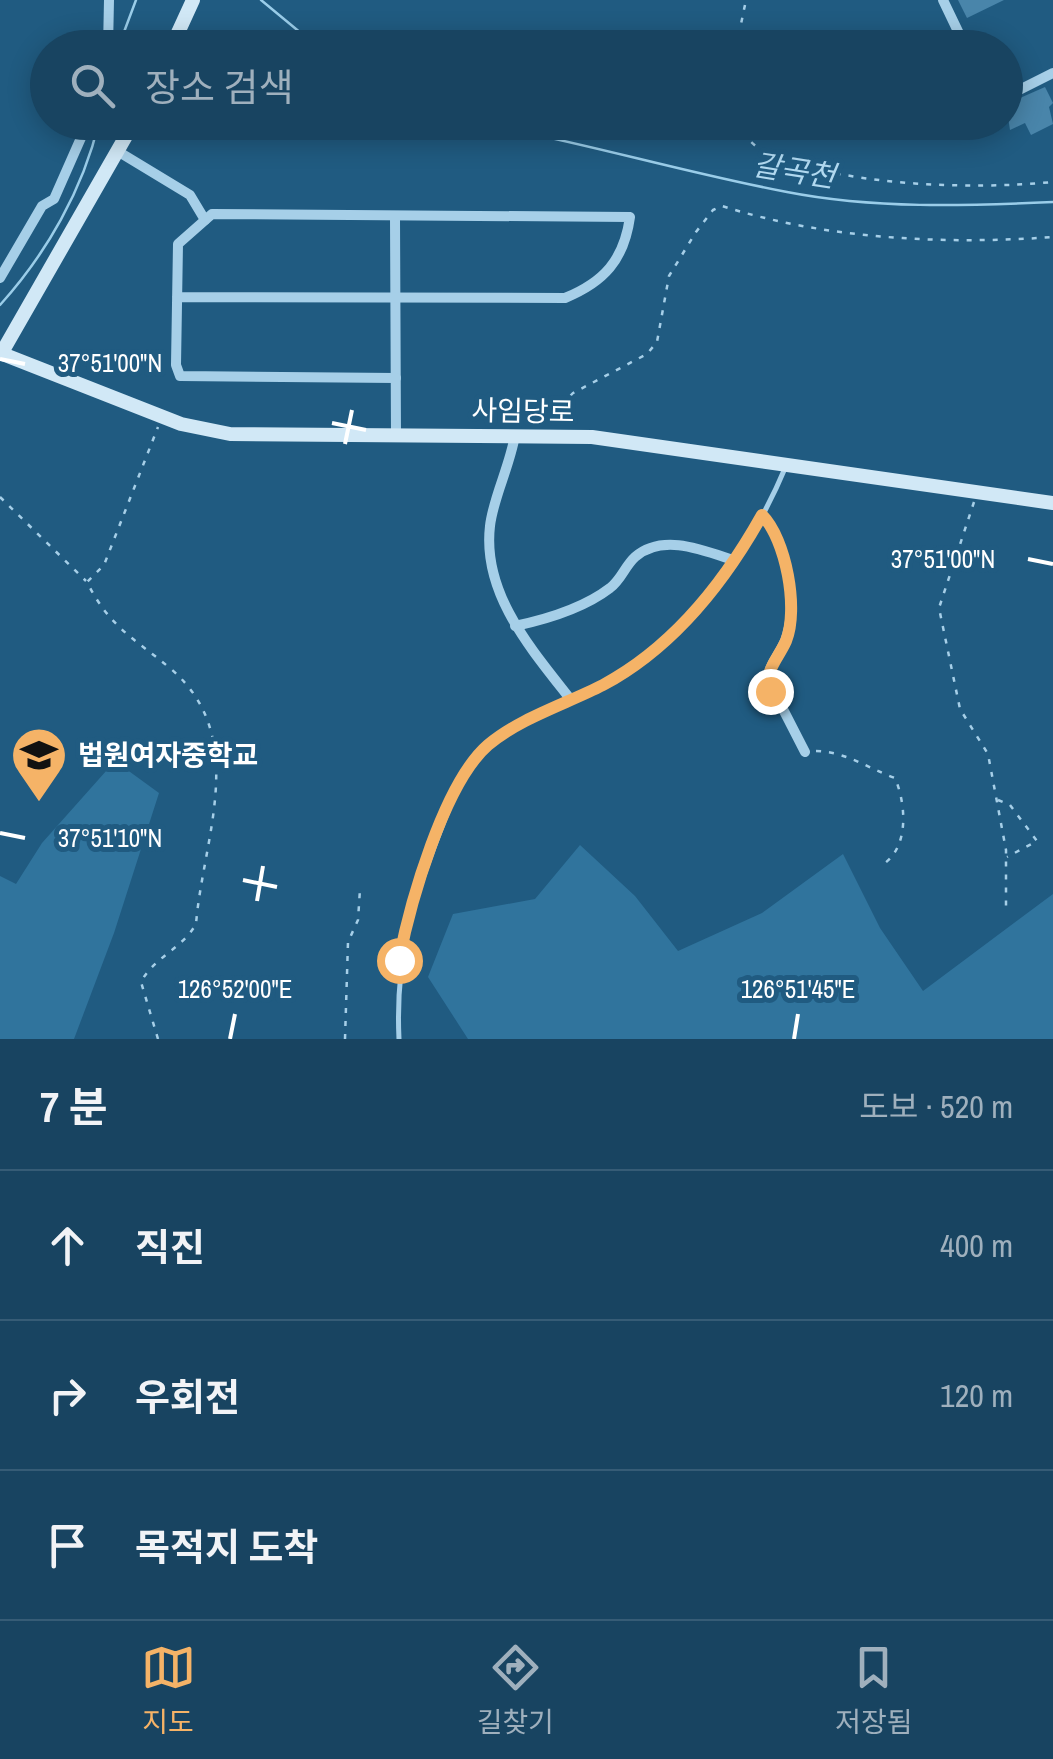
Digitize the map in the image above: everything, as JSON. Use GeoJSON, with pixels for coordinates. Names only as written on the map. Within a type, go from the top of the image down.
{"type":"FeatureCollection","features":[{"type":"Feature","properties":{"kind":"main road"},"geometry":{"type":"LineString","coordinates":[[179,30],[192,2]]}},
{"type":"Feature","properties":{"kind":"main road"},"geometry":{"type":"LineString","coordinates":[[1,353],[125,140]]}},
{"type":"Feature","properties":{"kind":"main road","name":"사임당로"},"geometry":{"type":"LineString","coordinates":[[1,353],[162,416],[230,434],[592,437],[1053,502]]}},
{"type":"Feature","properties":{"kind":"street"},"geometry":{"type":"LineString","coordinates":[[108,0],[108,30]]}},
{"type":"Feature","properties":{"kind":"street"},"geometry":{"type":"LineString","coordinates":[[943,0],[957,30]]}},
{"type":"Feature","properties":{"kind":"street"},"geometry":{"type":"LineString","coordinates":[[1023,88],[1053,73]]}},
{"type":"Feature","properties":{"kind":"street"},"geometry":{"type":"LineString","coordinates":[[0,278],[42,206],[54,199],[80,140]]}},
{"type":"Feature","properties":{"kind":"street"},"geometry":{"type":"LineString","coordinates":[[119,152],[190,195],[205,220]]}},
{"type":"Feature","properties":{"kind":"street"},"geometry":{"type":"LineString","coordinates":[[177,297],[564,298],[594,286],[616,264],[630,217],[212,214],[178,244],[177,297],[176,364],[180,376],[396,378]]}},
{"type":"Feature","properties":{"kind":"street"},"geometry":{"type":"LineString","coordinates":[[395,218],[396,435]]}},
{"type":"Feature","properties":{"kind":"street"},"geometry":{"type":"LineString","coordinates":[[516,435],[489,529],[494,576],[516,626],[571,700]]}},
{"type":"Feature","properties":{"kind":"street"},"geometry":{"type":"LineString","coordinates":[[762,515],[773,526],[788,571],[790,626],[767,678],[805,752]]}},
{"type":"Feature","properties":{"kind":"street"},"geometry":{"type":"LineString","coordinates":[[516,626],[550,618],[606,591],[634,558],[651,547],[682,546],[733,560]]}},
{"type":"Feature","properties":{"kind":"lane"},"geometry":{"type":"LineString","coordinates":[[399,1039],[399,960],[408,916],[461,776],[489,745],[644,660],[685,623],[762,515],[787,464]]}},
{"type":"Feature","properties":{"kind":"path"},"geometry":{"type":"LineString","coordinates":[[740,30],[746,0]]}},
{"type":"Feature","properties":{"kind":"path"},"geometry":{"type":"LineString","coordinates":[[753,140],[766,153],[875,178],[944,186],[1053,182]]}},
{"type":"Feature","properties":{"kind":"path"},"geometry":{"type":"LineString","coordinates":[[536,436],[573,393],[647,354],[657,342],[669,276],[704,221],[722,206],[794,224],[850,231],[1004,240],[1053,237]]}},
{"type":"Feature","properties":{"kind":"path"},"geometry":{"type":"LineString","coordinates":[[86,582],[104,565],[162,416]]}},
{"type":"Feature","properties":{"kind":"path"},"geometry":{"type":"LineString","coordinates":[[978,492],[939,608],[960,710],[988,754],[1006,857],[1006,909]]}},
{"type":"Feature","properties":{"kind":"path"},"geometry":{"type":"LineString","coordinates":[[0,497],[86,582],[98,605],[125,637],[186,686],[213,735],[219,768],[196,924],[188,938],[148,968],[141,982],[158,1039]]}},
{"type":"Feature","properties":{"kind":"path"},"geometry":{"type":"LineString","coordinates":[[805,752],[848,755],[865,769],[895,778],[900,791],[902,837],[895,856],[885,863]]}},
{"type":"Feature","properties":{"kind":"path"},"geometry":{"type":"LineString","coordinates":[[997,799],[1010,805],[1037,841],[1006,857]]}},
{"type":"Feature","properties":{"kind":"path"},"geometry":{"type":"LineString","coordinates":[[346,1039],[348,942],[358,920],[360,889]]}},
{"type":"Feature","properties":{"kind":"shaded area"},"geometry":{"type":"Polygon","coordinates":[[[115,761],[159,793],[114,933],[74,1039],[0,1039],[0,876],[16,884],[42,843],[115,761]]]}},
{"type":"Feature","properties":{"kind":"shaded area"},"geometry":{"type":"Polygon","coordinates":[[[580,845],[635,896],[678,951],[762,913],[843,854],[880,928],[923,991],[1053,894],[1053,1039],[468,1039],[428,977],[453,914],[535,899],[580,845]]]}},
{"type":"Feature","properties":{"kind":"building"},"geometry":{"type":"Polygon","coordinates":[[[958,0],[1004,0],[967,18],[958,0]]]}},
{"type":"Feature","properties":{"kind":"building"},"geometry":{"type":"Polygon","coordinates":[[[1045,87],[1053,103],[1049,107],[1053,124],[1031,135],[1023,124],[1023,97],[1045,87]]]}},
{"type":"Feature","properties":{"kind":"waterway"},"geometry":{"type":"LineString","coordinates":[[125,30],[136,0]]}},
{"type":"Feature","properties":{"kind":"waterway","name":"갈곡천"},"geometry":{"type":"LineString","coordinates":[[261,0],[297,30]]}},
{"type":"Feature","properties":{"kind":"waterway"},"geometry":{"type":"LineString","coordinates":[[0,305],[61,220],[94,140]]}},
{"type":"Feature","properties":{"kind":"waterway","name":"갈곡천"},"geometry":{"type":"LineString","coordinates":[[561,140],[820,197],[920,205],[1053,202]]}},
{"type":"Feature","properties":{"kind":"place","name":"법원여자중학교"},"geometry":{"type":"Point","coordinates":[39,804]}},
{"type":"Feature","properties":{"kind":"route"},"geometry":{"type":"LineString","coordinates":[[399,960],[408,916],[461,776],[489,745],[644,660],[685,623],[750,538],[762,515],[773,526],[788,571],[790,626],[786,642],[769,668],[770,691]]}}]}
